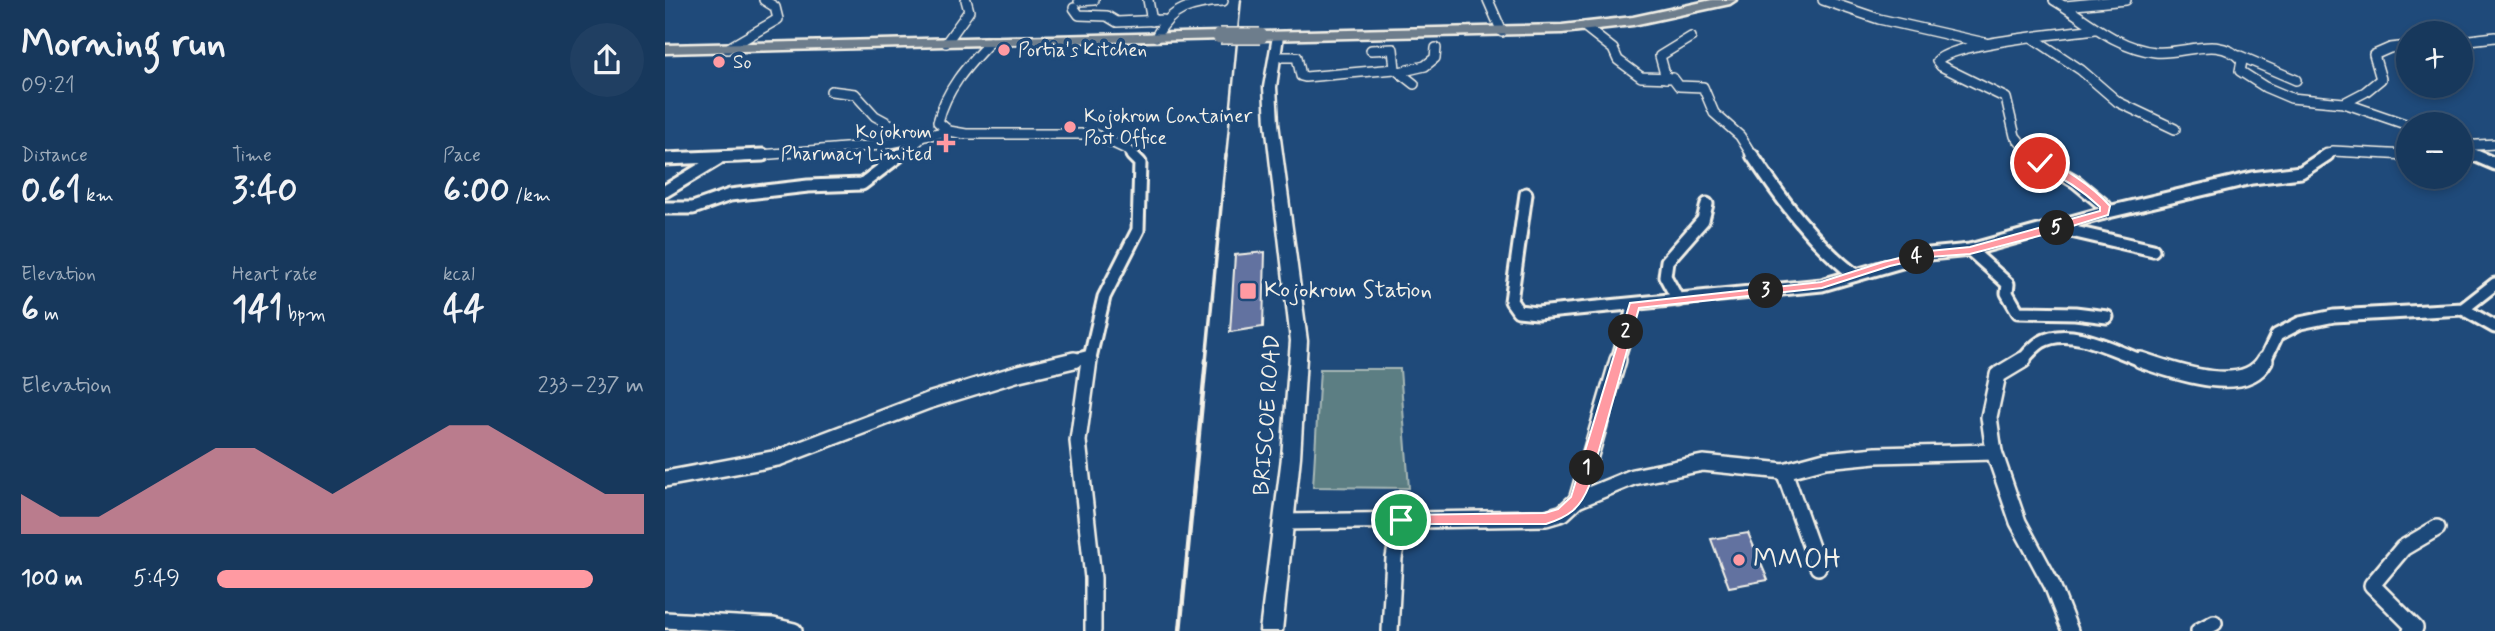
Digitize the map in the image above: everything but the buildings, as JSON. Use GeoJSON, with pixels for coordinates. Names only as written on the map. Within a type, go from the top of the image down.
{"type":"FeatureCollection","features":[{"type":"Feature","properties":{"kind":"highway"},"geometry":{"type":"LineString","coordinates":[[665,49],[1502,32],[1585,27],[1683,12],[1730,0]]}},
{"type":"Feature","properties":{"kind":"street"},"geometry":{"type":"LineString","coordinates":[[727,49],[778,19],[775,7],[764,0]]}},
{"type":"Feature","properties":{"kind":"street"},"geometry":{"type":"LineString","coordinates":[[946,43],[969,11],[966,0]]}},
{"type":"Feature","properties":{"kind":"street"},"geometry":{"type":"LineString","coordinates":[[1094,0],[1076,4],[1079,15],[1107,16],[1115,22],[1163,20],[1194,4],[1223,1]]}},
{"type":"Feature","properties":{"kind":"street"},"geometry":{"type":"LineString","coordinates":[[1148,0],[1152,21]]}},
{"type":"Feature","properties":{"kind":"street"},"geometry":{"type":"LineString","coordinates":[[1495,0],[1488,0],[1502,32]]}},
{"type":"Feature","properties":{"kind":"street"},"geometry":{"type":"LineString","coordinates":[[1823,0],[1879,19],[1987,44]]}},
{"type":"Feature","properties":{"kind":"street"},"geometry":{"type":"LineString","coordinates":[[2054,0],[2095,29],[2132,46],[2155,52],[2226,48],[2296,80]]}},
{"type":"Feature","properties":{"kind":"street"},"geometry":{"type":"LineString","coordinates":[[2065,6],[2126,0]]}},
{"type":"Feature","properties":{"kind":"street"},"geometry":{"type":"LineString","coordinates":[[1156,37],[1163,20]]}},
{"type":"Feature","properties":{"kind":"street"},"geometry":{"type":"LineString","coordinates":[[1585,27],[1613,49],[1618,60],[1641,77],[1675,78],[1679,86],[1703,87],[1714,113],[1739,136],[1778,195],[1833,259],[1855,275]]}},
{"type":"Feature","properties":{"kind":"street"},"geometry":{"type":"LineString","coordinates":[[2095,29],[1987,44],[1942,55],[1937,61],[1941,66],[2006,99],[2018,142],[2040,163],[2066,175],[2095,197],[2105,206],[2104,213]]}},
{"type":"Feature","properties":{"kind":"street","name":"BRISCOE ROAD"},"geometry":{"type":"LineString","coordinates":[[1271,631],[1291,457],[1299,341],[1272,124],[1270,87],[1278,36]]}},
{"type":"Feature","properties":{"kind":"street"},"geometry":{"type":"LineString","coordinates":[[1666,78],[1660,56],[1691,37]]}},
{"type":"Feature","properties":{"kind":"street"},"geometry":{"type":"LineString","coordinates":[[2473,40],[2494,37]]}},
{"type":"Feature","properties":{"kind":"street"},"geometry":{"type":"LineString","coordinates":[[2033,38],[2081,70],[2118,102],[2175,129]]}},
{"type":"Feature","properties":{"kind":"street"},"geometry":{"type":"LineString","coordinates":[[949,131],[938,122],[946,96],[958,77],[990,42]]}},
{"type":"Feature","properties":{"kind":"street"},"geometry":{"type":"LineString","coordinates":[[2344,103],[2365,92],[2381,79],[2374,55],[2396,47]]}},
{"type":"Feature","properties":{"kind":"street"},"geometry":{"type":"LineString","coordinates":[[1276,57],[1299,58],[1301,76],[1305,77],[1397,71],[1425,66],[1435,58],[1436,48]]}},
{"type":"Feature","properties":{"kind":"street"},"geometry":{"type":"LineString","coordinates":[[1371,50],[1393,49],[1397,71],[1414,84]]}},
{"type":"Feature","properties":{"kind":"street"},"geometry":{"type":"LineString","coordinates":[[2240,56],[2240,71],[2265,87],[2302,101],[2344,103],[2396,121]]}},
{"type":"Feature","properties":{"kind":"street"},"geometry":{"type":"LineString","coordinates":[[831,90],[855,94],[876,116],[919,140]]}},
{"type":"Feature","properties":{"kind":"street"},"geometry":{"type":"LineString","coordinates":[[665,159],[718,159],[919,140],[949,131],[989,136],[1094,134],[1126,149],[1140,163],[1138,230],[1108,285],[1090,356],[1078,441],[1093,578],[1093,631]]}},
{"type":"Feature","properties":{"kind":"street"},"geometry":{"type":"LineString","coordinates":[[665,208],[693,208],[730,195],[808,186],[862,184],[919,140]]}},
{"type":"Feature","properties":{"kind":"street"},"geometry":{"type":"LineString","coordinates":[[2473,146],[2495,144]]}},
{"type":"Feature","properties":{"kind":"street"},"geometry":{"type":"LineString","coordinates":[[1526,194],[1511,301],[1518,311],[1537,313],[1811,287],[1929,254],[1970,250],[2058,228],[2104,213],[2252,178],[2301,172],[2333,152],[2396,155]]}},
{"type":"Feature","properties":{"kind":"street"},"geometry":{"type":"LineString","coordinates":[[2473,153],[2495,164]]}},
{"type":"Feature","properties":{"kind":"street"},"geometry":{"type":"LineString","coordinates":[[665,191],[718,159]]}},
{"type":"Feature","properties":{"kind":"street"},"geometry":{"type":"LineString","coordinates":[[1678,300],[1665,276],[1667,261],[1703,220],[1707,204]]}},
{"type":"Feature","properties":{"kind":"street"},"geometry":{"type":"LineString","coordinates":[[2058,228],[2153,250]]}},
{"type":"Feature","properties":{"kind":"street"},"geometry":{"type":"LineString","coordinates":[[1970,250],[2008,284],[2007,293],[2018,313],[2075,313],[2107,317]]}},
{"type":"Feature","properties":{"kind":"street"},"geometry":{"type":"LineString","coordinates":[[2070,631],[2052,585],[2022,532],[1994,452],[1990,408],[1998,375],[2021,362],[2034,347],[2054,337],[2078,338],[2176,370],[2225,381],[2242,378],[2259,370],[2273,337],[2283,330],[2318,318],[2463,309],[2469,306],[2480,291],[2495,285]]}},
{"type":"Feature","properties":{"kind":"street"},"geometry":{"type":"LineString","coordinates":[[1577,500],[1634,305]]}},
{"type":"Feature","properties":{"kind":"street"},"geometry":{"type":"LineString","coordinates":[[2463,309],[2495,327]]}},
{"type":"Feature","properties":{"kind":"street"},"geometry":{"type":"LineString","coordinates":[[665,479],[785,456],[941,397],[1019,373],[1090,356]]}},
{"type":"Feature","properties":{"kind":"street"},"geometry":{"type":"LineString","coordinates":[[1283,522],[1546,519],[1563,513],[1577,500],[1633,477],[1703,463],[1784,471],[1825,460],[1877,455],[1994,452]]}},
{"type":"Feature","properties":{"kind":"street"},"geometry":{"type":"LineString","coordinates":[[1784,471],[1818,567]]}},
{"type":"Feature","properties":{"kind":"street"},"geometry":{"type":"LineString","coordinates":[[1390,631],[1394,558],[1401,520]]}},
{"type":"Feature","properties":{"kind":"street"},"geometry":{"type":"LineString","coordinates":[[2411,631],[2415,628],[2406,616],[2372,585],[2403,548],[2437,528]]}},
{"type":"Feature","properties":{"kind":"street"},"geometry":{"type":"LineString","coordinates":[[665,621],[761,625],[794,631]]}},
{"type":"Feature","properties":{"kind":"green space"},"geometry":{"type":"Polygon","coordinates":[[[1320,369],[1400,369],[1409,488],[1313,487],[1320,369]]]}},
{"type":"Feature","properties":{"kind":"railway"},"geometry":{"type":"LineString","coordinates":[[1226,157],[1241,0]]}},
{"type":"Feature","properties":{"kind":"railway"},"geometry":{"type":"LineString","coordinates":[[1206,362],[1226,155]]}},
{"type":"Feature","properties":{"kind":"railway"},"geometry":{"type":"LineString","coordinates":[[1180,631],[1206,360]]}},
{"type":"Feature","properties":{"kind":"place","name":"Portia's Kitchen"},"geometry":{"type":"Point","coordinates":[1004,50]}},
{"type":"Feature","properties":{"kind":"place","name":"So"},"geometry":{"type":"Point","coordinates":[719,62]}},
{"type":"Feature","properties":{"kind":"place","name":"Kojokrom Container Post Office"},"geometry":{"type":"Point","coordinates":[1070,127]}},
{"type":"Feature","properties":{"kind":"place","name":"Kojokrom Pharmacy Limited"},"geometry":{"type":"Point","coordinates":[946,143]}},
{"type":"Feature","properties":{"kind":"place","name":"Kojokrom Station"},"geometry":{"type":"Point","coordinates":[1248,291]}},
{"type":"Feature","properties":{"kind":"place","name":"MMOH"},"geometry":{"type":"Point","coordinates":[1739,560]}},
{"type":"Feature","properties":{"kind":"route"},"geometry":{"type":"LineString","coordinates":[[1401,520],[1546,519],[1563,513],[1577,500],[1582,486],[1634,305],[1822,285],[1887,264],[1929,254],[1970,250],[2025,234],[2058,228],[2065,223],[2104,213],[2105,206],[2095,197],[2066,175],[2040,163]]}}]}
